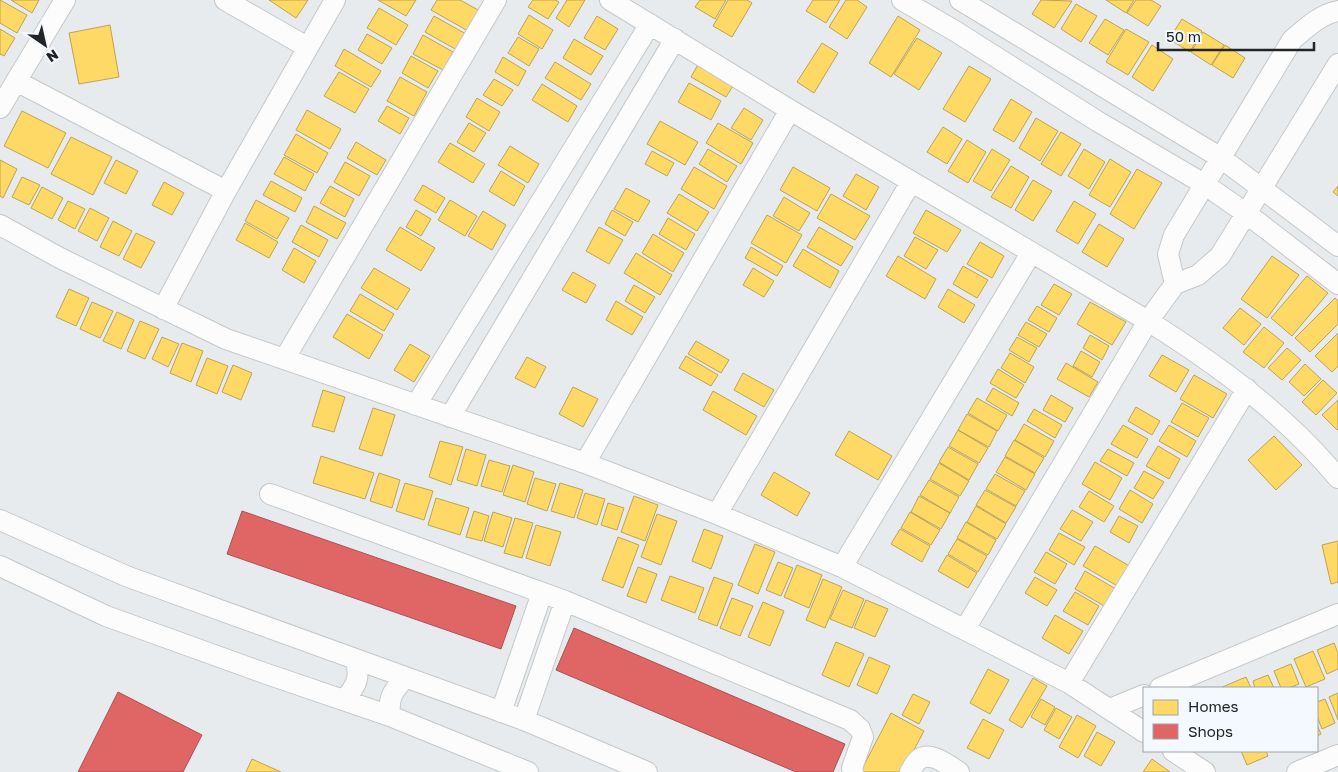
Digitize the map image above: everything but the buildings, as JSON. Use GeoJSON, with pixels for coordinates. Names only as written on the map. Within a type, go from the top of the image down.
{"type":"FeatureCollection","features":[{"type":"Feature","properties":{"kind":"street"},"geometry":{"type":"LineString","coordinates":[[0,108],[65,0]]}},
{"type":"Feature","properties":{"kind":"street"},"geometry":{"type":"LineString","coordinates":[[225,0],[308,47]]}},
{"type":"Feature","properties":{"kind":"street"},"geometry":{"type":"LineString","coordinates":[[163,308],[226,191],[336,0]]}},
{"type":"Feature","properties":{"kind":"street"},"geometry":{"type":"LineString","coordinates":[[285,358],[496,0]]}},
{"type":"Feature","properties":{"kind":"street"},"geometry":{"type":"LineString","coordinates":[[610,0],[790,110],[1148,321],[1197,352],[1247,389],[1290,427],[1338,478]]}},
{"type":"Feature","properties":{"kind":"street"},"geometry":{"type":"LineString","coordinates":[[902,0],[1204,184],[1247,214],[1338,284]]}},
{"type":"Feature","properties":{"kind":"street"},"geometry":{"type":"LineString","coordinates":[[960,0],[1221,158],[1261,190],[1338,246]]}},
{"type":"Feature","properties":{"kind":"street"},"geometry":{"type":"LineString","coordinates":[[1175,284],[1168,254],[1174,235],[1204,184],[1292,40],[1314,22],[1332,12],[1338,11]]}},
{"type":"Feature","properties":{"kind":"street"},"geometry":{"type":"LineString","coordinates":[[416,404],[650,24]]}},
{"type":"Feature","properties":{"kind":"street"},"geometry":{"type":"LineString","coordinates":[[450,417],[675,39]]}},
{"type":"Feature","properties":{"kind":"street"},"geometry":{"type":"LineString","coordinates":[[965,630],[1148,321],[1175,284],[1198,275],[1220,256],[1337,66]]}},
{"type":"Feature","properties":{"kind":"street"},"geometry":{"type":"LineString","coordinates":[[16,81],[226,191]]}},
{"type":"Feature","properties":{"kind":"street"},"geometry":{"type":"LineString","coordinates":[[585,463],[790,110]]}},
{"type":"Feature","properties":{"kind":"street"},"geometry":{"type":"LineString","coordinates":[[717,514],[911,182]]}},
{"type":"Feature","properties":{"kind":"street"},"geometry":{"type":"LineString","coordinates":[[0,224],[60,258],[226,339],[585,463],[717,514],[842,567],[1069,682],[1143,731]]}},
{"type":"Feature","properties":{"kind":"street"},"geometry":{"type":"LineString","coordinates":[[842,567],[1031,253]]}},
{"type":"Feature","properties":{"kind":"street"},"geometry":{"type":"LineString","coordinates":[[1069,682],[1247,389]]}},
{"type":"Feature","properties":{"kind":"street"},"geometry":{"type":"LineString","coordinates":[[270,494],[565,601],[850,720],[860,730],[863,737],[852,768],[853,772]]}},
{"type":"Feature","properties":{"kind":"street"},"geometry":{"type":"LineString","coordinates":[[0,520],[126,576],[524,720],[647,772]]}},
{"type":"Feature","properties":{"kind":"street"},"geometry":{"type":"LineString","coordinates":[[0,566],[106,616],[390,716],[528,772]]}},
{"type":"Feature","properties":{"kind":"street"},"geometry":{"type":"LineString","coordinates":[[501,712],[542,593]]}},
{"type":"Feature","properties":{"kind":"street"},"geometry":{"type":"LineString","coordinates":[[524,720],[565,601]]}},
{"type":"Feature","properties":{"kind":"street"},"geometry":{"type":"LineString","coordinates":[[1162,687],[1338,614]]}},
{"type":"Feature","properties":{"kind":"street"},"geometry":{"type":"LineString","coordinates":[[344,700],[354,688],[359,675],[356,660]]}},
{"type":"Feature","properties":{"kind":"street"},"geometry":{"type":"LineString","coordinates":[[390,716],[389,704],[394,690],[405,678]]}},
{"type":"Feature","properties":{"kind":"street"},"geometry":{"type":"LineString","coordinates":[[1110,709],[1143,695]]}},
{"type":"Feature","properties":{"kind":"street"},"geometry":{"type":"LineString","coordinates":[[1175,752],[1205,772]]}},
{"type":"Feature","properties":{"kind":"street"},"geometry":{"type":"LineString","coordinates":[[1297,772],[1338,755]]}},
{"type":"Feature","properties":{"kind":"street"},"geometry":{"type":"LineString","coordinates":[[910,772],[918,760],[925,757],[933,758],[959,772]]}}]}
